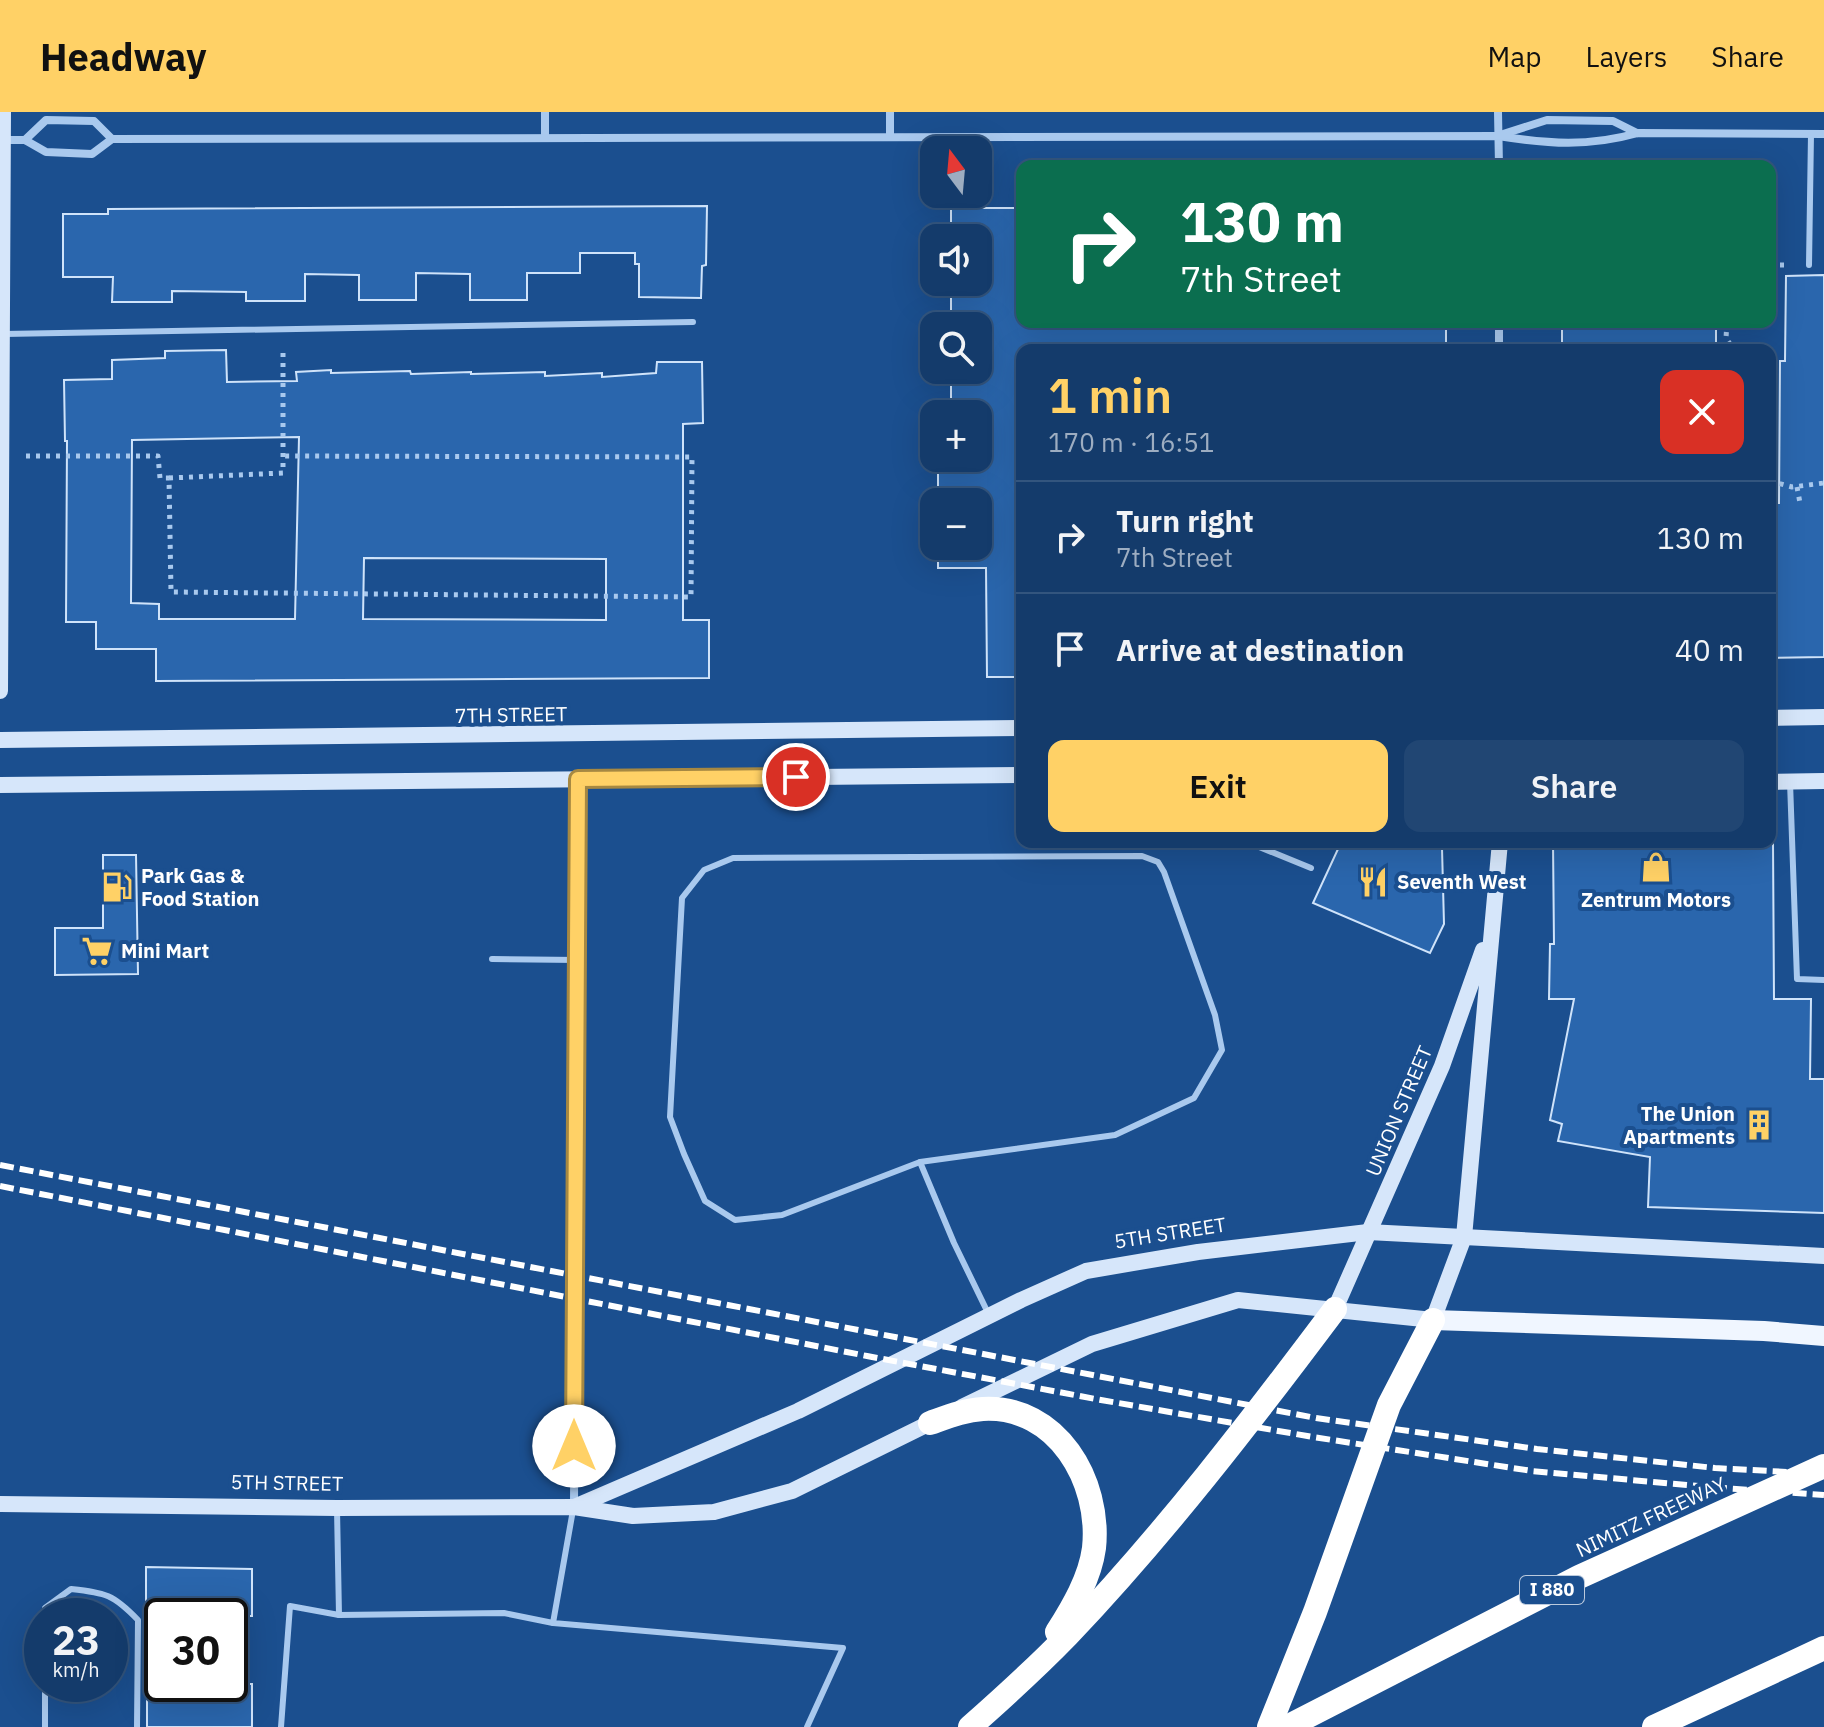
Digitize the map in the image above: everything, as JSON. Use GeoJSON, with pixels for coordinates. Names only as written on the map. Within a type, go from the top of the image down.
{"type":"FeatureCollection","features":[{"type":"Feature","properties":{"kind":"highway"},"geometry":{"type":"LineString","coordinates":[[971,1726],[1065,1638],[1129,1569],[1273,1392],[1335,1309]]}},
{"type":"Feature","properties":{"kind":"highway"},"geometry":{"type":"LineString","coordinates":[[1270,1727],[1389,1405],[1433,1320]]}},
{"type":"Feature","properties":{"kind":"highway"},"geometry":{"type":"LineString","coordinates":[[930,1423],[950,1415],[981,1409],[999,1409],[1028,1417],[1048,1429],[1066,1447],[1078,1466],[1093,1507],[1094,1550],[1088,1571],[1052,1639],[1010,1691]]}},
{"type":"Feature","properties":{"kind":"highway","name":"NIMITZ FREEWAY"},"geometry":{"type":"LineString","coordinates":[[1287,1727],[1579,1577],[1824,1466]]}},
{"type":"Feature","properties":{"kind":"highway"},"geometry":{"type":"LineString","coordinates":[[1654,1727],[1824,1648]]}},
{"type":"Feature","properties":{"kind":"main road"},"geometry":{"type":"LineString","coordinates":[[0,691],[3,112]]}},
{"type":"Feature","properties":{"kind":"main road"},"geometry":{"type":"LineString","coordinates":[[1776,718],[1824,717]]}},
{"type":"Feature","properties":{"kind":"main road","name":"7TH STREET"},"geometry":{"type":"LineString","coordinates":[[0,740],[1016,728]]}},
{"type":"Feature","properties":{"kind":"main road"},"geometry":{"type":"LineString","coordinates":[[0,785],[1016,775]]}},
{"type":"Feature","properties":{"kind":"main road"},"geometry":{"type":"LineString","coordinates":[[1776,782],[1824,781]]}},
{"type":"Feature","properties":{"kind":"main road","name":"UNION STREET"},"geometry":{"type":"LineString","coordinates":[[1433,1320],[1464,1237],[1499,848]]}},
{"type":"Feature","properties":{"kind":"main road","name":"UNION STREET"},"geometry":{"type":"LineString","coordinates":[[1335,1309],[1442,1066],[1492,926]]}},
{"type":"Feature","properties":{"kind":"main road","name":"5TH STREET"},"geometry":{"type":"LineString","coordinates":[[574,1507],[798,1411],[989,1315],[1086,1271],[1198,1252],[1368,1232],[1824,1256]]}},
{"type":"Feature","properties":{"kind":"main road","name":"5TH STREET"},"geometry":{"type":"LineString","coordinates":[[0,1504],[574,1507],[633,1516],[714,1512],[792,1491],[1092,1344],[1238,1300],[1433,1320],[1718,1329],[1824,1336]]}},
{"type":"Feature","properties":{"kind":"street"},"geometry":{"type":"LineString","coordinates":[[545,112],[545,138]]}},
{"type":"Feature","properties":{"kind":"street"},"geometry":{"type":"LineString","coordinates":[[890,112],[890,137]]}},
{"type":"Feature","properties":{"kind":"street"},"geometry":{"type":"LineString","coordinates":[[1498,112],[1499,160]]}},
{"type":"Feature","properties":{"kind":"street"},"geometry":{"type":"LineString","coordinates":[[25,140],[46,120],[94,121],[112,139]]}},
{"type":"Feature","properties":{"kind":"street"},"geometry":{"type":"LineString","coordinates":[[1498,136],[1547,120],[1613,121],[1638,133]]}},
{"type":"Feature","properties":{"kind":"street"},"geometry":{"type":"LineString","coordinates":[[2,140],[25,140],[46,152],[92,154],[112,139],[1498,136],[1547,143],[1610,141],[1638,133],[1824,134]]}},
{"type":"Feature","properties":{"kind":"street"},"geometry":{"type":"LineString","coordinates":[[574,1507],[578,779]]}},
{"type":"Feature","properties":{"kind":"lane"},"geometry":{"type":"LineString","coordinates":[[1809,265],[1811,134]]}},
{"type":"Feature","properties":{"kind":"lane"},"geometry":{"type":"LineString","coordinates":[[0,334],[693,322]]}},
{"type":"Feature","properties":{"kind":"lane"},"geometry":{"type":"LineString","coordinates":[[1790,782],[1797,979],[1824,980]]}},
{"type":"Feature","properties":{"kind":"lane"},"geometry":{"type":"LineString","coordinates":[[1262,848],[1311,868]]}},
{"type":"Feature","properties":{"kind":"lane"},"geometry":{"type":"LineString","coordinates":[[1142,856],[1158,862],[1215,1015],[1222,1050],[1194,1098],[1115,1135],[920,1162],[782,1215],[735,1220],[705,1201],[670,1117],[682,898],[689,888],[704,870],[733,858],[1142,856]]}},
{"type":"Feature","properties":{"kind":"lane"},"geometry":{"type":"LineString","coordinates":[[492,959],[578,960]]}},
{"type":"Feature","properties":{"kind":"lane"},"geometry":{"type":"LineString","coordinates":[[920,1162],[989,1315]]}},
{"type":"Feature","properties":{"kind":"lane"},"geometry":{"type":"LineString","coordinates":[[553,1623],[574,1507]]}},
{"type":"Feature","properties":{"kind":"lane"},"geometry":{"type":"LineString","coordinates":[[337,1508],[339,1615]]}},
{"type":"Feature","properties":{"kind":"lane"},"geometry":{"type":"LineString","coordinates":[[59,1598],[71,1589],[103,1592],[113,1598]]}},
{"type":"Feature","properties":{"kind":"lane"},"geometry":{"type":"LineString","coordinates":[[281,1727],[290,1606],[339,1615],[504,1613],[553,1623],[843,1648],[807,1727]]}},
{"type":"Feature","properties":{"kind":"lane"},"geometry":{"type":"LineString","coordinates":[[128,1610],[138,1620],[137,1727]]}},
{"type":"Feature","properties":{"kind":"lane"},"geometry":{"type":"LineString","coordinates":[[45,1702],[45,1727]]}},
{"type":"Feature","properties":{"kind":"path"},"geometry":{"type":"LineString","coordinates":[[1,456],[158,456],[160,478],[283,473],[283,328]]}},
{"type":"Feature","properties":{"kind":"path"},"geometry":{"type":"LineString","coordinates":[[169,478],[171,592],[691,597],[692,457],[282,456]]}},
{"type":"Feature","properties":{"kind":"path"},"geometry":{"type":"LineString","coordinates":[[1776,484],[1797,487],[1824,483]]}},
{"type":"Feature","properties":{"kind":"path"},"geometry":{"type":"LineString","coordinates":[[1797,487],[1800,503]]}},
{"type":"Feature","properties":{"kind":"building"},"geometry":{"type":"Polygon","coordinates":[[[707,206],[706,265],[702,266],[701,298],[639,297],[639,264],[635,264],[635,253],[580,253],[580,273],[527,273],[527,300],[470,300],[470,274],[416,273],[416,300],[359,300],[359,275],[305,274],[305,301],[246,301],[246,292],[172,291],[172,302],[112,302],[113,277],[63,277],[63,214],[108,214],[108,209],[707,206]]]}},
{"type":"Feature","properties":{"kind":"building"},"geometry":{"type":"Polygon","coordinates":[[[951,208],[1016,208],[1016,328],[1446,328],[1446,344],[1016,344],[1016,677],[987,677],[986,568],[938,568],[938,560],[992,560],[992,488],[938,488],[938,472],[992,472],[992,400],[951,400],[951,384],[992,384],[992,312],[951,312],[951,296],[992,296],[992,224],[951,224],[951,208]]]}},
{"type":"Feature","properties":{"kind":"building"},"geometry":{"type":"Polygon","coordinates":[[[1824,275],[1824,657],[1776,658],[1776,503],[1779,503],[1780,361],[1785,361],[1786,276],[1824,275]]]}},
{"type":"Feature","properties":{"kind":"building"},"geometry":{"type":"Polygon","coordinates":[[[1562,328],[1716,328],[1716,344],[1562,344],[1562,328]]]}},
{"type":"Feature","properties":{"kind":"building"},"geometry":{"type":"Polygon","coordinates":[[[226,350],[227,382],[297,381],[296,372],[331,370],[331,373],[410,371],[411,374],[545,372],[545,376],[602,373],[602,377],[656,373],[657,362],[702,362],[703,423],[683,424],[683,620],[709,620],[709,678],[156,681],[156,649],[96,649],[96,622],[66,622],[67,441],[64,380],[112,379],[112,360],[165,358],[165,351],[226,350]],[[299,437],[132,440],[131,603],[159,604],[159,619],[295,619],[299,437]],[[364,558],[363,619],[606,620],[606,559],[364,558]]]}},
{"type":"Feature","properties":{"kind":"building"},"geometry":{"type":"Polygon","coordinates":[[[1442,848],[1444,924],[1430,953],[1313,903],[1338,849],[1442,848]]]}},
{"type":"Feature","properties":{"kind":"building"},"geometry":{"type":"Polygon","coordinates":[[[1553,848],[1773,848],[1774,999],[1811,999],[1810,1079],[1824,1079],[1824,1213],[1648,1207],[1650,1157],[1558,1141],[1562,1124],[1550,1120],[1574,999],[1549,999],[1550,944],[1554,944],[1553,848]]]}},
{"type":"Feature","properties":{"kind":"building","name":"Mini Mart"},"geometry":{"type":"Polygon","coordinates":[[[103,855],[136,855],[138,974],[55,975],[55,928],[103,928],[103,855]]]}},
{"type":"Feature","properties":{"kind":"building"},"geometry":{"type":"Polygon","coordinates":[[[146,1567],[252,1569],[252,1616],[248,1616],[248,1598],[146,1598],[146,1567]]]}},
{"type":"Feature","properties":{"kind":"building"},"geometry":{"type":"Polygon","coordinates":[[[248,1684],[252,1684],[252,1727],[147,1727],[147,1702],[248,1702],[248,1684]]]}},
{"type":"Feature","properties":{"kind":"railway"},"geometry":{"type":"LineString","coordinates":[[0,1165],[1316,1418],[1537,1449],[1715,1468],[1824,1474]]}},
{"type":"Feature","properties":{"kind":"railway"},"geometry":{"type":"LineString","coordinates":[[0,1186],[867,1356],[1313,1437],[1532,1471],[1824,1495]]}},
{"type":"Feature","properties":{"kind":"place","name":"Zentrum Motors"},"geometry":{"type":"Point","coordinates":[1656,867]}},
{"type":"Feature","properties":{"kind":"place","name":"Seventh West"},"geometry":{"type":"Point","coordinates":[1373,882]}},
{"type":"Feature","properties":{"kind":"place","name":"Park Gas & Food Station"},"geometry":{"type":"Point","coordinates":[117,887]}},
{"type":"Feature","properties":{"kind":"place","name":"Mini Mart"},"geometry":{"type":"Point","coordinates":[97,951]}},
{"type":"Feature","properties":{"kind":"place","name":"The Union Apartments"},"geometry":{"type":"Point","coordinates":[1759,1125]}},
{"type":"Feature","properties":{"kind":"route"},"geometry":{"type":"LineString","coordinates":[[574,1446],[578,779],[796,777]]}}]}
